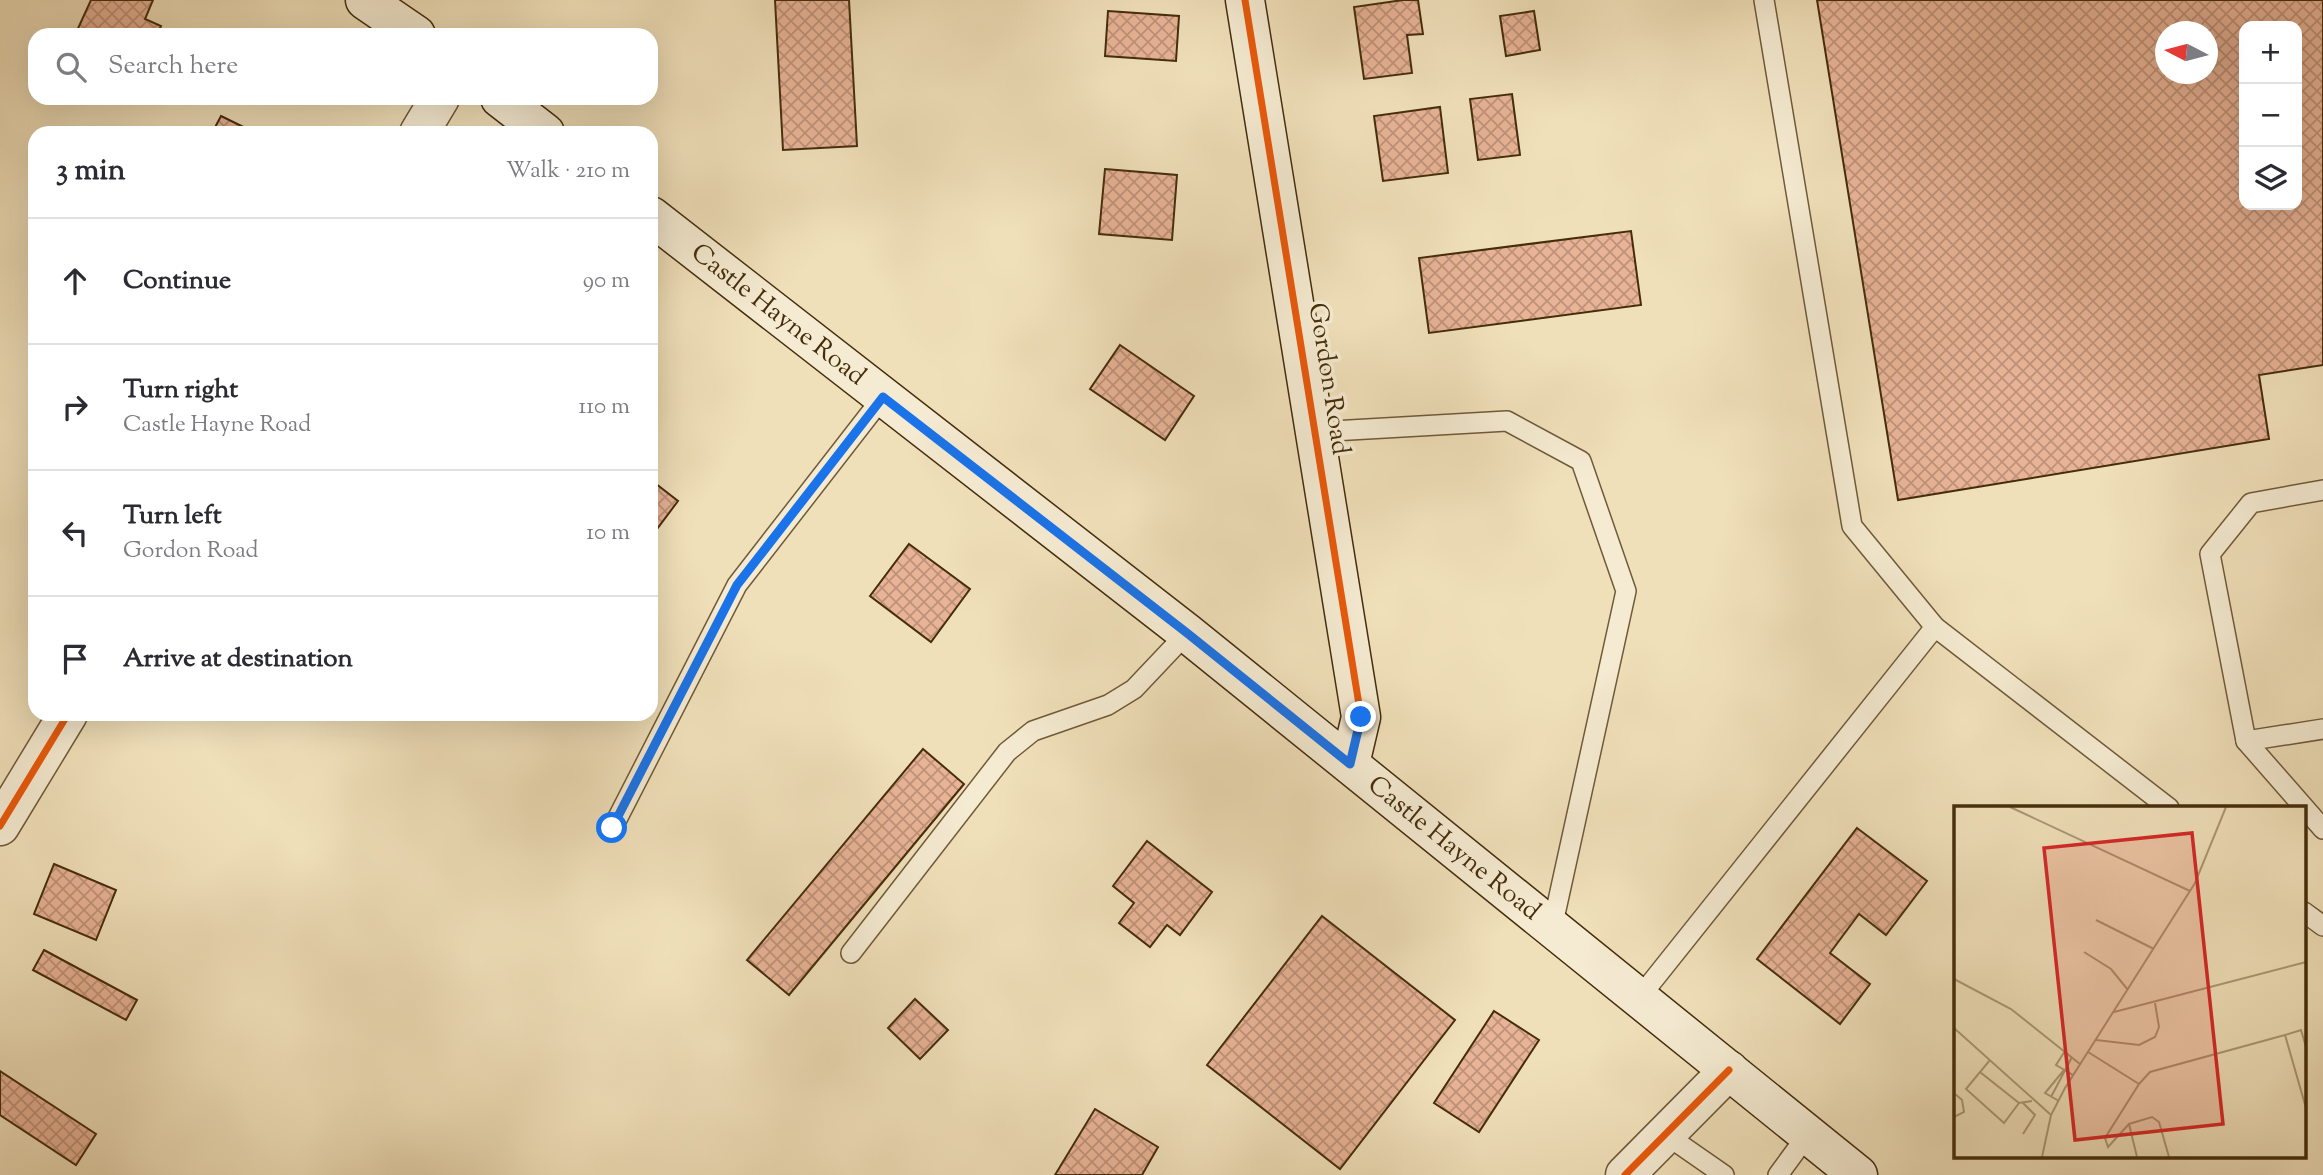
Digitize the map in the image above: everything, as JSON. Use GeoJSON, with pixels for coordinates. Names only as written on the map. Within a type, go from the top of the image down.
{"type":"FeatureCollection","features":[{"type":"Feature","properties":{"kind":"main road"},"geometry":{"type":"LineString","coordinates":[[365,0],[406,28]]}},
{"type":"Feature","properties":{"kind":"main road","name":"Gordon Road"},"geometry":{"type":"LineString","coordinates":[[1245,0],[1361,717],[1350,764]]}},
{"type":"Feature","properties":{"kind":"main road"},"geometry":{"type":"LineString","coordinates":[[423,126],[436,105]]}},
{"type":"Feature","properties":{"kind":"main road"},"geometry":{"type":"LineString","coordinates":[[509,105],[536,126]]}},
{"type":"Feature","properties":{"kind":"main road","name":"Castle Hayne Road"},"geometry":{"type":"LineString","coordinates":[[658,221],[1187,633],[1858,1175]]}},
{"type":"Feature","properties":{"kind":"main road"},"geometry":{"type":"LineString","coordinates":[[0,826],[64,721]]}},
{"type":"Feature","properties":{"kind":"main road"},"geometry":{"type":"LineString","coordinates":[[1625,1175],[1729,1070]]}},
{"type":"Feature","properties":{"kind":"lane"},"geometry":{"type":"LineString","coordinates":[[1764,0],[1852,526],[1935,627],[2168,806]]}},
{"type":"Feature","properties":{"kind":"lane"},"geometry":{"type":"LineString","coordinates":[[612,828],[737,585],[883,397]]}},
{"type":"Feature","properties":{"kind":"lane"},"geometry":{"type":"LineString","coordinates":[[1315,432],[1507,421],[1581,461],[1626,591],[1552,928]]}},
{"type":"Feature","properties":{"kind":"lane"},"geometry":{"type":"LineString","coordinates":[[2303,806],[2246,741],[2210,554],[2251,503],[2323,490]]}},
{"type":"Feature","properties":{"kind":"lane"},"geometry":{"type":"LineString","coordinates":[[1639,998],[1935,627]]}},
{"type":"Feature","properties":{"kind":"lane"},"geometry":{"type":"LineString","coordinates":[[851,953],[1007,752],[1033,731],[1108,705],[1135,689],[1187,633]]}},
{"type":"Feature","properties":{"kind":"lane"},"geometry":{"type":"LineString","coordinates":[[2246,741],[2323,729]]}},
{"type":"Feature","properties":{"kind":"lane"},"geometry":{"type":"LineString","coordinates":[[2306,810],[2323,829]]}},
{"type":"Feature","properties":{"kind":"lane"},"geometry":{"type":"LineString","coordinates":[[2306,913],[2323,926]]}},
{"type":"Feature","properties":{"kind":"lane"},"geometry":{"type":"LineString","coordinates":[[1665,1134],[1724,1175]]}},
{"type":"Feature","properties":{"kind":"lane"},"geometry":{"type":"LineString","coordinates":[[1778,1175],[1808,1134]]}},
{"type":"Feature","properties":{"kind":"building"},"geometry":{"type":"Polygon","coordinates":[[[91,0],[153,0],[145,19],[161,26],[160,28],[78,28],[91,0]]]}},
{"type":"Feature","properties":{"kind":"building"},"geometry":{"type":"Polygon","coordinates":[[[775,0],[849,0],[857,146],[783,150],[775,0]]]}},
{"type":"Feature","properties":{"kind":"building"},"geometry":{"type":"Polygon","coordinates":[[[1418,0],[1423,34],[1407,35],[1412,73],[1364,79],[1354,7],[1418,0]]]}},
{"type":"Feature","properties":{"kind":"building"},"geometry":{"type":"Polygon","coordinates":[[[1817,0],[2323,0],[2323,365],[2259,375],[2269,439],[1898,500],[1817,0]]]}},
{"type":"Feature","properties":{"kind":"building"},"geometry":{"type":"Polygon","coordinates":[[[1108,11],[1179,16],[1176,61],[1105,56],[1108,11]]]}},
{"type":"Feature","properties":{"kind":"building"},"geometry":{"type":"Polygon","coordinates":[[[1534,11],[1540,50],[1506,56],[1500,16],[1534,11]]]}},
{"type":"Feature","properties":{"kind":"building"},"geometry":{"type":"Polygon","coordinates":[[[1512,94],[1520,155],[1478,160],[1470,99],[1512,94]]]}},
{"type":"Feature","properties":{"kind":"building"},"geometry":{"type":"Polygon","coordinates":[[[1440,107],[1448,173],[1383,181],[1374,116],[1440,107]]]}},
{"type":"Feature","properties":{"kind":"building"},"geometry":{"type":"Polygon","coordinates":[[[221,116],[242,126],[216,126],[221,116]]]}},
{"type":"Feature","properties":{"kind":"building"},"geometry":{"type":"Polygon","coordinates":[[[1105,169],[1177,175],[1172,240],[1099,234],[1105,169]]]}},
{"type":"Feature","properties":{"kind":"building"},"geometry":{"type":"Polygon","coordinates":[[[1631,231],[1641,305],[1429,333],[1419,258],[1631,231]]]}},
{"type":"Feature","properties":{"kind":"building"},"geometry":{"type":"Polygon","coordinates":[[[1120,345],[1194,396],[1165,440],[1090,389],[1120,345]]]}},
{"type":"Feature","properties":{"kind":"building"},"geometry":{"type":"Polygon","coordinates":[[[658,485],[678,501],[658,528],[658,485]]]}},
{"type":"Feature","properties":{"kind":"building"},"geometry":{"type":"Polygon","coordinates":[[[909,544],[970,589],[931,642],[870,596],[909,544]]]}},
{"type":"Feature","properties":{"kind":"building"},"geometry":{"type":"Polygon","coordinates":[[[923,749],[964,784],[789,995],[747,960],[923,749]]]}},
{"type":"Feature","properties":{"kind":"building"},"geometry":{"type":"Polygon","coordinates":[[[1857,828],[1927,881],[1886,935],[1859,914],[1830,953],[1870,984],[1840,1024],[1757,959],[1857,828]]]}},
{"type":"Feature","properties":{"kind":"building"},"geometry":{"type":"Polygon","coordinates":[[[1147,841],[1212,892],[1180,935],[1167,925],[1150,947],[1119,923],[1134,903],[1113,886],[1147,841]]]}},
{"type":"Feature","properties":{"kind":"building"},"geometry":{"type":"Polygon","coordinates":[[[54,864],[116,890],[96,940],[34,914],[54,864]]]}},
{"type":"Feature","properties":{"kind":"building"},"geometry":{"type":"Polygon","coordinates":[[[1322,916],[1455,1020],[1340,1169],[1207,1065],[1322,916]]]}},
{"type":"Feature","properties":{"kind":"building"},"geometry":{"type":"Polygon","coordinates":[[[44,950],[137,1000],[126,1020],[33,970],[44,950]]]}},
{"type":"Feature","properties":{"kind":"building"},"geometry":{"type":"Polygon","coordinates":[[[915,999],[948,1030],[920,1059],[888,1028],[915,999]]]}},
{"type":"Feature","properties":{"kind":"building"},"geometry":{"type":"Polygon","coordinates":[[[1494,1011],[1539,1040],[1479,1132],[1434,1103],[1494,1011]]]}},
{"type":"Feature","properties":{"kind":"building"},"geometry":{"type":"Polygon","coordinates":[[[0,1071],[96,1134],[76,1165],[0,1115],[0,1071]]]}},
{"type":"Feature","properties":{"kind":"building"},"geometry":{"type":"Polygon","coordinates":[[[1095,1109],[1158,1147],[1142,1175],[1055,1175],[1095,1109]]]}},
{"type":"Feature","properties":{"kind":"cycle path"},"geometry":{"type":"LineString","coordinates":[[1245,0],[1361,717],[1350,764]]}},
{"type":"Feature","properties":{"kind":"cycle path"},"geometry":{"type":"LineString","coordinates":[[0,826],[64,721]]}},
{"type":"Feature","properties":{"kind":"cycle path"},"geometry":{"type":"LineString","coordinates":[[1625,1175],[1729,1070]]}},
{"type":"Feature","properties":{"kind":"route"},"geometry":{"type":"LineString","coordinates":[[612,828],[737,585],[883,397],[1187,633],[1350,764],[1361,717]]}}]}
